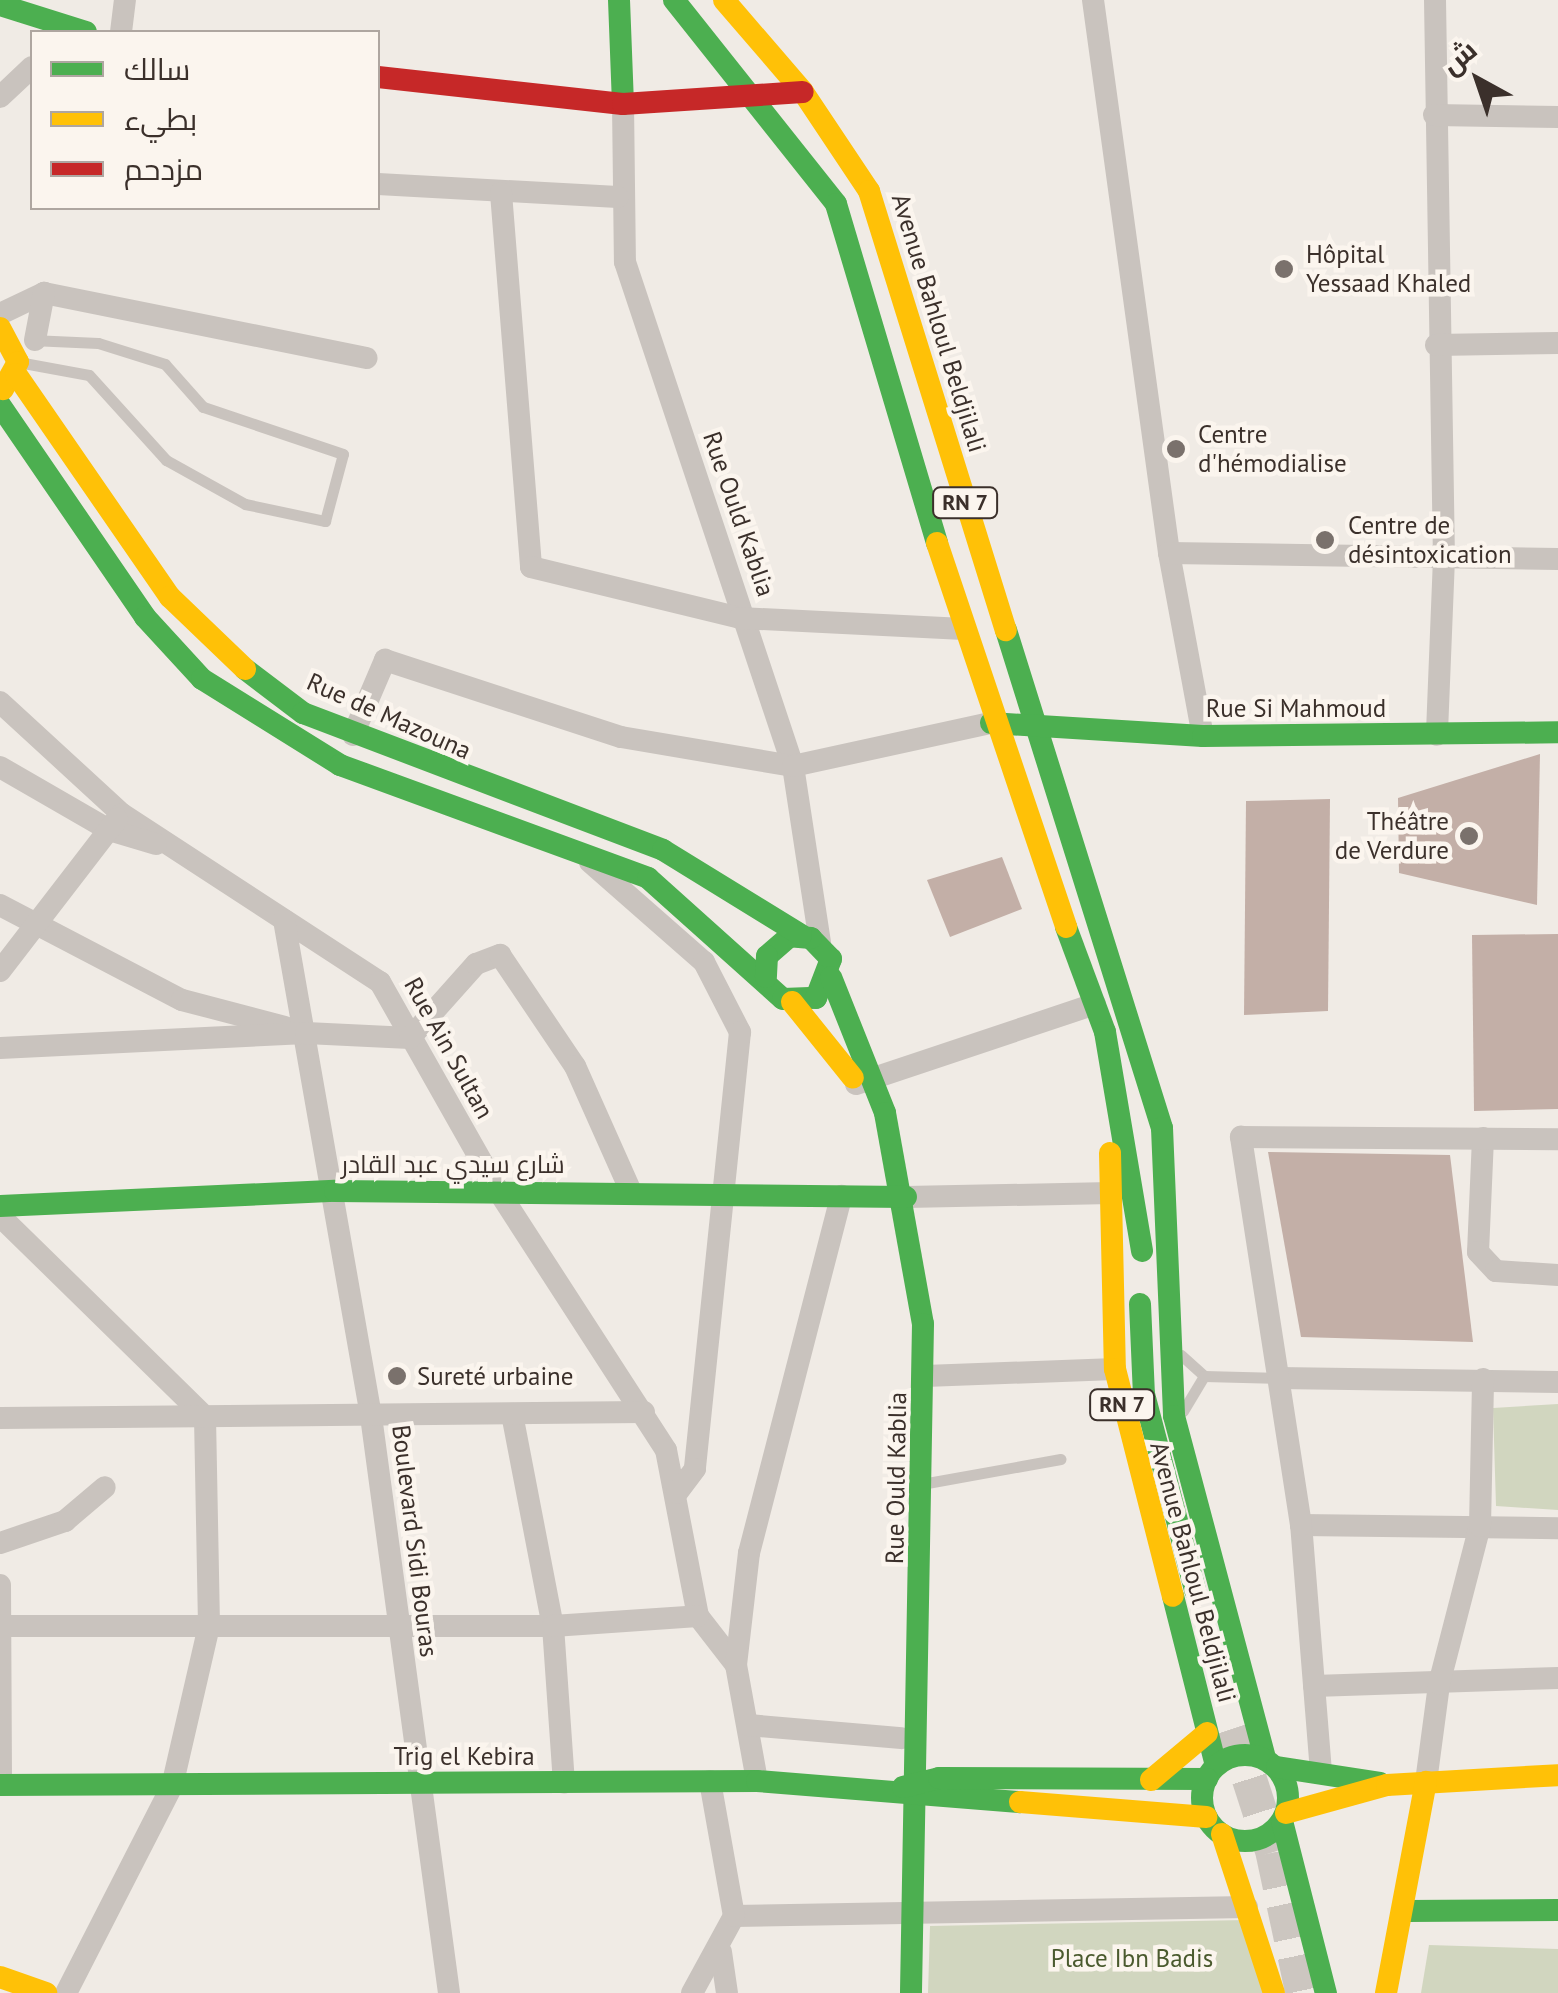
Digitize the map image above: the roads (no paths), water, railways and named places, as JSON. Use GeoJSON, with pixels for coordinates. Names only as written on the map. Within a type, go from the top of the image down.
{"type":"FeatureCollection","features":[{"type":"Feature","properties":{"kind":"main road"},"geometry":{"type":"LineString","coordinates":[[619,0],[623,104]]}},
{"type":"Feature","properties":{"kind":"main road","name":"Avenue Bahloul Beldjilali"},"geometry":{"type":"LineString","coordinates":[[674,0],[836,204],[991,722],[1106,1032],[1142,1251]]}},
{"type":"Feature","properties":{"kind":"main road","name":"Avenue Bahloul Beldjilali"},"geometry":{"type":"LineString","coordinates":[[724,0],[803,92],[869,191],[1162,1128],[1164,1336],[1176,1423],[1270,1763]]}},
{"type":"Feature","properties":{"kind":"main road"},"geometry":{"type":"LineString","coordinates":[[0,4],[51,28]]}},
{"type":"Feature","properties":{"kind":"main road"},"geometry":{"type":"LineString","coordinates":[[380,77],[623,104],[756,100],[803,92]]}},
{"type":"Feature","properties":{"kind":"main road","name":"Rue de Mazouna"},"geometry":{"type":"LineString","coordinates":[[14,356],[170,597],[224,654],[303,713],[353,736],[663,850],[810,939]]}},
{"type":"Feature","properties":{"kind":"main road"},"geometry":{"type":"LineString","coordinates":[[0,404],[144,617],[202,678],[287,740],[678,897],[792,1002],[816,998],[831,978],[810,939],[772,948],[766,977]]}},
{"type":"Feature","properties":{"kind":"main road","name":"Rue Si Mahmoud"},"geometry":{"type":"LineString","coordinates":[[991,722],[1035,728],[1203,736],[1558,732]]}},
{"type":"Feature","properties":{"kind":"main road","name":"Rue Ould Kablia"},"geometry":{"type":"LineString","coordinates":[[831,978],[896,1196],[924,1376],[914,1486],[901,1738],[912,1789]]}},
{"type":"Feature","properties":{"kind":"main road","name":"Rue Ould Kablia"},"geometry":{"type":"LineString","coordinates":[[792,1002],[864,1081]]}},
{"type":"Feature","properties":{"kind":"main road","name":"Avenue Bahloul Beldjilali"},"geometry":{"type":"LineString","coordinates":[[1106,1032],[1115,1368],[1208,1733],[1211,1772]]}},
{"type":"Feature","properties":{"kind":"main road","name":"Avenue Bahloul Beldjilali"},"geometry":{"type":"LineString","coordinates":[[1135,1044],[1149,1179],[1142,1251]]}},
{"type":"Feature","properties":{"kind":"main road","name":"شارع سيدي عبد القادر"},"geometry":{"type":"LineString","coordinates":[[0,1206],[335,1191],[896,1196]]}},
{"type":"Feature","properties":{"kind":"main road","name":"Rue Ould Kablia"},"geometry":{"type":"LineString","coordinates":[[892,1993],[912,1789],[914,1486],[896,1196]]}},
{"type":"Feature","properties":{"kind":"main road","name":"RN 7"},"geometry":{"type":"LineString","coordinates":[[1142,1251],[1144,1394],[1232,1728]]}},
{"type":"Feature","properties":{"kind":"main road"},"geometry":{"type":"LineString","coordinates":[[1151,1780],[1208,1733]]}},
{"type":"Feature","properties":{"kind":"main road"},"geometry":{"type":"LineString","coordinates":[[912,1789],[1151,1780],[1211,1772],[1240,1755],[1387,1785]]}},
{"type":"Feature","properties":{"kind":"main road"},"geometry":{"type":"LineString","coordinates":[[1270,1763],[1326,1993]]}},
{"type":"Feature","properties":{"kind":"main road"},"geometry":{"type":"LineString","coordinates":[[1211,1772],[1214,1826],[1247,1906],[1274,1993]]}},
{"type":"Feature","properties":{"kind":"main road"},"geometry":{"type":"LineString","coordinates":[[912,1789],[1214,1826],[1262,1838],[1284,1817],[1387,1785],[1558,1775]]}},
{"type":"Feature","properties":{"kind":"main road","name":"Trig el Kebira"},"geometry":{"type":"LineString","coordinates":[[0,1785],[757,1781],[912,1789]]}},
{"type":"Feature","properties":{"kind":"main road"},"geometry":{"type":"LineString","coordinates":[[1386,1993],[1407,1911],[1426,1782]]}},
{"type":"Feature","properties":{"kind":"main road"},"geometry":{"type":"LineString","coordinates":[[1407,1911],[1558,1910]]}},
{"type":"Feature","properties":{"kind":"main road","name":"Rue Ould Kablia"},"geometry":{"type":"LineString","coordinates":[[903,1911],[911,1993]]}},
{"type":"Feature","properties":{"kind":"main road"},"geometry":{"type":"LineString","coordinates":[[0,1977],[46,1993]]}},
{"type":"Feature","properties":{"kind":"street"},"geometry":{"type":"LineString","coordinates":[[121,30],[125,0]]}},
{"type":"Feature","properties":{"kind":"street"},"geometry":{"type":"LineString","coordinates":[[1094,0],[1169,553],[1203,736]]}},
{"type":"Feature","properties":{"kind":"street"},"geometry":{"type":"LineString","coordinates":[[1435,0],[1436,345],[1444,558],[1436,735]]}},
{"type":"Feature","properties":{"kind":"street"},"geometry":{"type":"LineString","coordinates":[[0,97],[30,69]]}},
{"type":"Feature","properties":{"kind":"street","name":"Rue Ould Kablia"},"geometry":{"type":"LineString","coordinates":[[623,104],[618,197],[625,262],[792,766],[810,939]]}},
{"type":"Feature","properties":{"kind":"street"},"geometry":{"type":"LineString","coordinates":[[1434,115],[1558,117]]}},
{"type":"Feature","properties":{"kind":"street"},"geometry":{"type":"LineString","coordinates":[[380,184],[618,197]]}},
{"type":"Feature","properties":{"kind":"street"},"geometry":{"type":"LineString","coordinates":[[501,193],[531,567],[746,618],[964,629]]}},
{"type":"Feature","properties":{"kind":"street"},"geometry":{"type":"LineString","coordinates":[[14,356],[44,292]]}},
{"type":"Feature","properties":{"kind":"street"},"geometry":{"type":"LineString","coordinates":[[0,314],[44,292],[367,358]]}},
{"type":"Feature","properties":{"kind":"street"},"geometry":{"type":"LineString","coordinates":[[1436,345],[1558,343]]}},
{"type":"Feature","properties":{"kind":"street"},"geometry":{"type":"LineString","coordinates":[[1169,553],[1558,559]]}},
{"type":"Feature","properties":{"kind":"street"},"geometry":{"type":"LineString","coordinates":[[353,736],[386,660],[621,736],[792,766],[991,722]]}},
{"type":"Feature","properties":{"kind":"street"},"geometry":{"type":"LineString","coordinates":[[0,702],[115,822]]}},
{"type":"Feature","properties":{"kind":"street"},"geometry":{"type":"LineString","coordinates":[[0,767],[115,822]]}},
{"type":"Feature","properties":{"kind":"street"},"geometry":{"type":"LineString","coordinates":[[0,970],[115,822]]}},
{"type":"Feature","properties":{"kind":"street","name":"Rue Ain Sultan"},"geometry":{"type":"LineString","coordinates":[[115,822],[183,853],[284,920],[360,963],[410,1038],[500,1192],[644,1412],[677,1492],[698,1616],[736,1666],[757,1781]]}},
{"type":"Feature","properties":{"kind":"street"},"geometry":{"type":"LineString","coordinates":[[581,855],[704,962],[733,1006],[740,1032],[718,1192],[695,1469],[677,1492]]}},
{"type":"Feature","properties":{"kind":"street"},"geometry":{"type":"LineString","coordinates":[[0,905],[182,1000],[306,1033]]}},
{"type":"Feature","properties":{"kind":"street","name":"Boulevard Sidi Bouras"},"geometry":{"type":"LineString","coordinates":[[284,920],[335,1191],[371,1416],[449,1993]]}},
{"type":"Feature","properties":{"kind":"street"},"geometry":{"type":"LineString","coordinates":[[0,1048],[306,1033],[410,1038],[476,964],[500,955],[575,1066],[631,1192]]}},
{"type":"Feature","properties":{"kind":"street"},"geometry":{"type":"LineString","coordinates":[[864,1081],[1095,1004]]}},
{"type":"Feature","properties":{"kind":"street"},"geometry":{"type":"LineString","coordinates":[[1320,1772],[1301,1526],[1241,1138],[1558,1138]]}},
{"type":"Feature","properties":{"kind":"street"},"geometry":{"type":"LineString","coordinates":[[1483,1138],[1478,1252],[1496,1270],[1558,1275]]}},
{"type":"Feature","properties":{"kind":"street"},"geometry":{"type":"LineString","coordinates":[[896,1196],[1111,1193]]}},
{"type":"Feature","properties":{"kind":"street"},"geometry":{"type":"LineString","coordinates":[[736,1666],[750,1553],[842,1196]]}},
{"type":"Feature","properties":{"kind":"street"},"geometry":{"type":"LineString","coordinates":[[0,1216],[205,1417],[209,1626],[172,1786],[66,1993]]}},
{"type":"Feature","properties":{"kind":"street"},"geometry":{"type":"LineString","coordinates":[[924,1376],[1115,1368]]}},
{"type":"Feature","properties":{"kind":"street"},"geometry":{"type":"LineString","coordinates":[[1278,1378],[1558,1382]]}},
{"type":"Feature","properties":{"kind":"street"},"geometry":{"type":"LineString","coordinates":[[1426,1782],[1439,1684],[1480,1526],[1483,1379]]}},
{"type":"Feature","properties":{"kind":"street"},"geometry":{"type":"LineString","coordinates":[[0,1418],[644,1412]]}},
{"type":"Feature","properties":{"kind":"street"},"geometry":{"type":"LineString","coordinates":[[512,1414],[553,1626],[564,1783]]}},
{"type":"Feature","properties":{"kind":"street"},"geometry":{"type":"LineString","coordinates":[[0,1543],[65,1521],[105,1488]]}},
{"type":"Feature","properties":{"kind":"street"},"geometry":{"type":"LineString","coordinates":[[1301,1526],[1558,1528]]}},
{"type":"Feature","properties":{"kind":"street"},"geometry":{"type":"LineString","coordinates":[[0,1585],[0,1785]]}},
{"type":"Feature","properties":{"kind":"street"},"geometry":{"type":"LineString","coordinates":[[1,1626],[553,1626],[698,1616]]}},
{"type":"Feature","properties":{"kind":"street"},"geometry":{"type":"LineString","coordinates":[[1314,1686],[1558,1678]]}},
{"type":"Feature","properties":{"kind":"street"},"geometry":{"type":"LineString","coordinates":[[748,1724],[901,1738]]}},
{"type":"Feature","properties":{"kind":"street"},"geometry":{"type":"LineString","coordinates":[[692,1993],[721,1952],[734,1916],[710,1782]]}},
{"type":"Feature","properties":{"kind":"street"},"geometry":{"type":"LineString","coordinates":[[734,1916],[1247,1906]]}},
{"type":"Feature","properties":{"kind":"street"},"geometry":{"type":"LineString","coordinates":[[721,1952],[728,1993]]}},
{"type":"Feature","properties":{"kind":"lane"},"geometry":{"type":"LineString","coordinates":[[98,344],[164,364],[203,407],[344,454],[325,521],[245,504],[166,460],[89,375],[14,356],[98,344]]}},
{"type":"Feature","properties":{"kind":"lane"},"geometry":{"type":"LineString","coordinates":[[1164,1336],[1204,1376],[1278,1378]]}},
{"type":"Feature","properties":{"kind":"lane"},"geometry":{"type":"LineString","coordinates":[[1176,1423],[1204,1376]]}},
{"type":"Feature","properties":{"kind":"lane"},"geometry":{"type":"LineString","coordinates":[[914,1486],[1060,1459]]}},
{"type":"Feature","properties":{"kind":"tunnel"},"geometry":{"type":"LineString","coordinates":[[1233,1728],[1273,1852],[1303,1993]]}},
{"type":"Feature","properties":{"kind":"place","name":"Hôpital Yessaad Khaled"},"geometry":{"type":"Point","coordinates":[1284,269]}},
{"type":"Feature","properties":{"kind":"place","name":"Centre d'hémodialise"},"geometry":{"type":"Point","coordinates":[1176,449]}},
{"type":"Feature","properties":{"kind":"place","name":"Centre de désintoxication"},"geometry":{"type":"Point","coordinates":[1325,540]}},
{"type":"Feature","properties":{"kind":"place","name":"Théâtre de Verdure"},"geometry":{"type":"Point","coordinates":[1469,836]}},
{"type":"Feature","properties":{"kind":"place","name":"Sureté urbaine"},"geometry":{"type":"Point","coordinates":[397,1376]}},
{"type":"Feature","properties":{"kind":"park label","name":"Place Ibn Badis"},"geometry":{"type":"Point","coordinates":[1132,1958]}}]}
